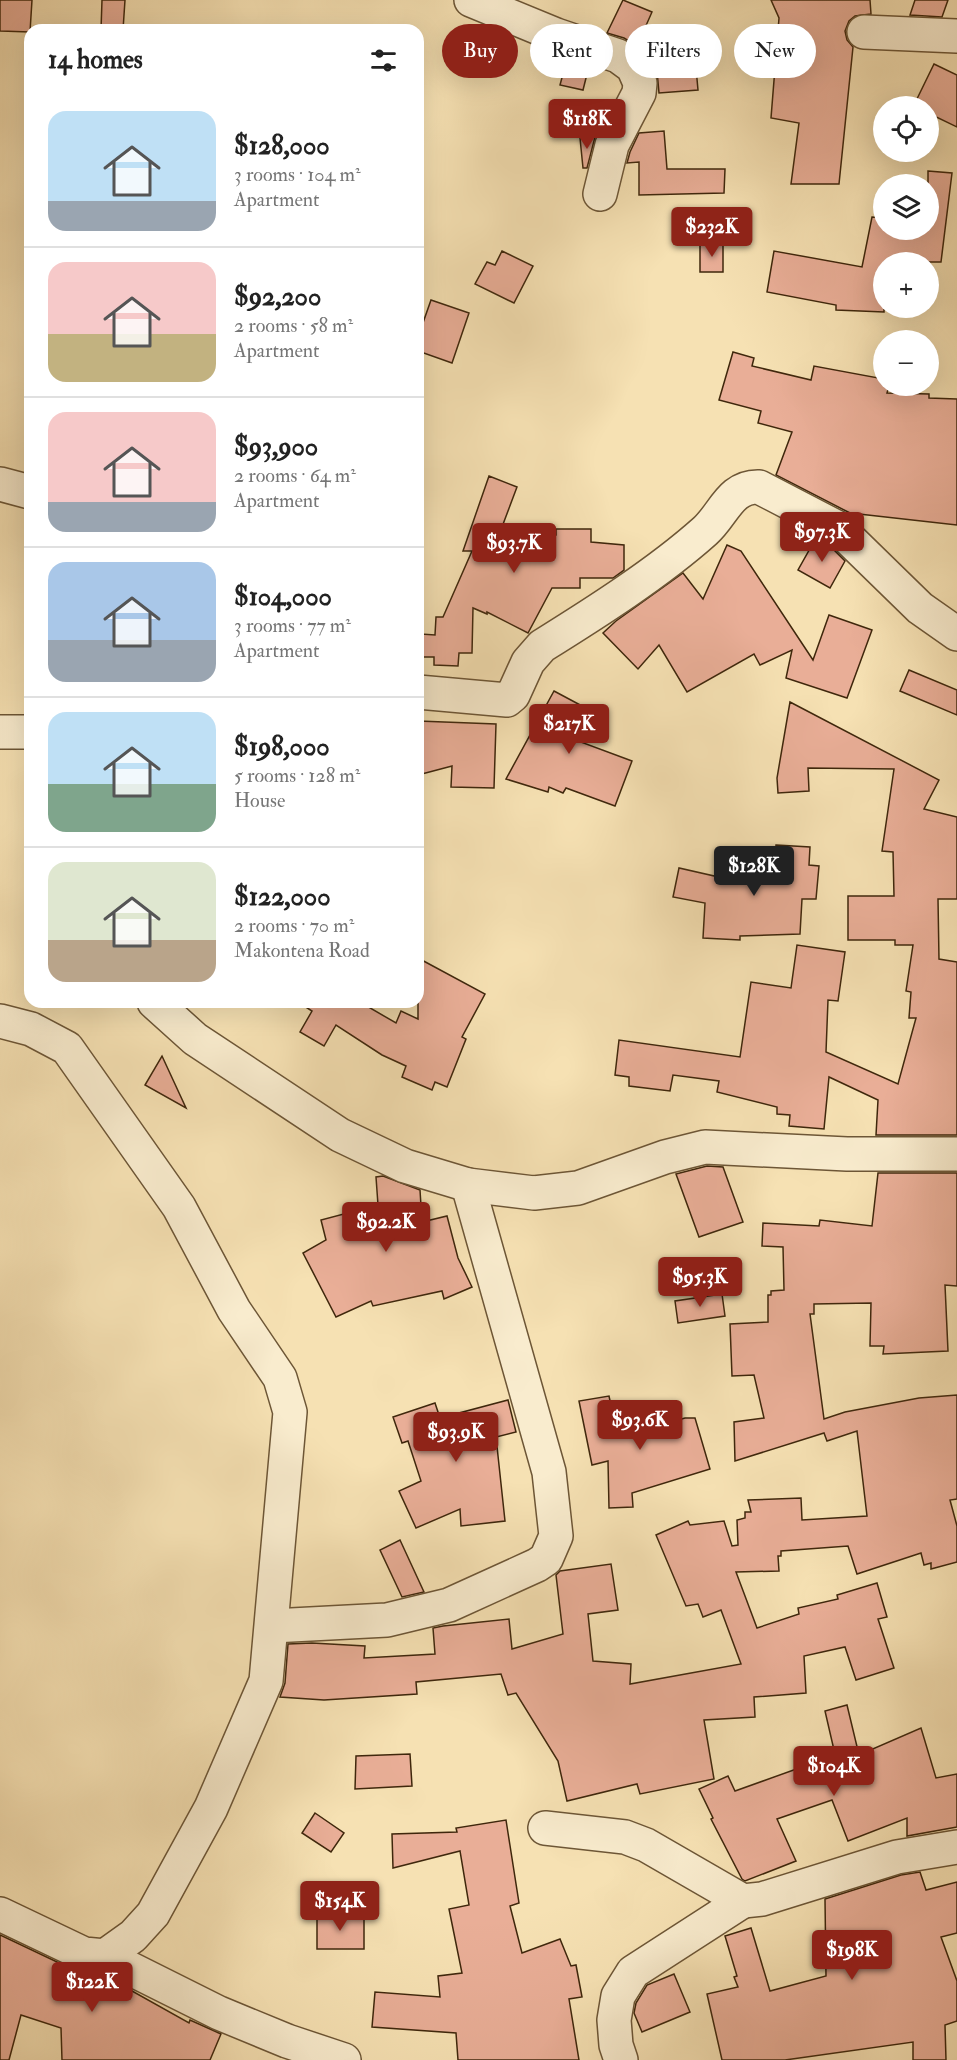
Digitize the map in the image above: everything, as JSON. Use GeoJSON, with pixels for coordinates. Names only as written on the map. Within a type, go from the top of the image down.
{"type":"FeatureCollection","features":[{"type":"Feature","properties":{"kind":"street"},"geometry":{"type":"LineString","coordinates":[[471,0],[556,35],[618,56],[633,67],[640,83],[639,93],[612,145],[600,194]]}},
{"type":"Feature","properties":{"kind":"street"},"geometry":{"type":"LineString","coordinates":[[864,32],[957,36]]}},
{"type":"Feature","properties":{"kind":"street"},"geometry":{"type":"LineString","coordinates":[[0,484],[24,490]]}},
{"type":"Feature","properties":{"kind":"street"},"geometry":{"type":"LineString","coordinates":[[424,693],[507,700],[513,695],[528,662],[542,646],[670,559],[707,530],[735,494],[746,487],[759,487],[838,528],[921,608],[957,634]]}},
{"type":"Feature","properties":{"kind":"street"},"geometry":{"type":"LineString","coordinates":[[0,732],[24,732]]}},
{"type":"Feature","properties":{"kind":"street"},"geometry":{"type":"LineString","coordinates":[[161,1008],[195,1039],[340,1135],[405,1166],[468,1185],[534,1193],[578,1188],[665,1157],[705,1147],[847,1154],[957,1154]]}},
{"type":"Feature","properties":{"kind":"street"},"geometry":{"type":"LineString","coordinates":[[0,1021],[31,1029],[67,1048],[179,1207],[234,1310],[279,1378],[290,1412],[266,1682],[212,1808],[153,1914],[133,1936],[105,1956]]}},
{"type":"Feature","properties":{"kind":"street"},"geometry":{"type":"LineString","coordinates":[[272,1626],[387,1620],[449,1605],[537,1565],[546,1559],[552,1549],[556,1536],[549,1472],[468,1185]]}},
{"type":"Feature","properties":{"kind":"street"},"geometry":{"type":"LineString","coordinates":[[545,1828],[625,1837],[646,1845],[743,1901]]}},
{"type":"Feature","properties":{"kind":"street"},"geometry":{"type":"LineString","coordinates":[[621,2060],[616,2044],[614,2020],[618,1996],[633,1972],[743,1901],[762,1899],[897,1857],[957,1847]]}},
{"type":"Feature","properties":{"kind":"street"},"geometry":{"type":"LineString","coordinates":[[0,1914],[84,1954],[105,1956],[219,2013],[287,2041],[344,2060]]}},
{"type":"Feature","properties":{"kind":"building"},"geometry":{"type":"Polygon","coordinates":[[[0,0],[32,0],[30,24],[24,24],[24,32],[0,31],[0,0]]]}},
{"type":"Feature","properties":{"kind":"building"},"geometry":{"type":"Polygon","coordinates":[[[102,0],[125,0],[123,24],[101,24],[102,0]]]}},
{"type":"Feature","properties":{"kind":"building"},"geometry":{"type":"Polygon","coordinates":[[[623,0],[652,12],[647,24],[625,24],[625,39],[613,35],[611,24],[623,0]]]}},
{"type":"Feature","properties":{"kind":"building"},"geometry":{"type":"Polygon","coordinates":[[[771,0],[870,0],[871,14],[855,16],[849,21],[845,31],[847,40],[853,47],[839,184],[791,184],[799,123],[771,118],[774,78],[816,78],[816,24],[779,24],[779,18],[771,0]]]}},
{"type":"Feature","properties":{"kind":"building"},"geometry":{"type":"Polygon","coordinates":[[[915,0],[948,0],[942,17],[910,15],[915,0]]]}},
{"type":"Feature","properties":{"kind":"building"},"geometry":{"type":"Polygon","coordinates":[[[934,64],[957,75],[957,127],[939,118],[939,96],[918,96],[934,64]]]}},
{"type":"Feature","properties":{"kind":"building"},"geometry":{"type":"Polygon","coordinates":[[[562,78],[586,78],[583,90],[560,85],[562,78]]]}},
{"type":"Feature","properties":{"kind":"building"},"geometry":{"type":"Polygon","coordinates":[[[658,78],[697,78],[698,90],[659,93],[658,78]]]}},
{"type":"Feature","properties":{"kind":"building"},"geometry":{"type":"Polygon","coordinates":[[[664,131],[667,169],[725,169],[724,193],[639,195],[639,162],[627,163],[630,152],[639,133],[664,131]]]}},
{"type":"Feature","properties":{"kind":"building"},"geometry":{"type":"Polygon","coordinates":[[[595,137],[587,168],[583,168],[580,138],[595,137]]]}},
{"type":"Feature","properties":{"kind":"building"},"geometry":{"type":"Polygon","coordinates":[[[928,171],[952,173],[941,262],[939,262],[939,252],[873,252],[873,312],[836,310],[836,305],[767,292],[774,251],[862,267],[872,217],[873,240],[939,240],[939,174],[928,174],[928,171]]]}},
{"type":"Feature","properties":{"kind":"building"},"geometry":{"type":"Polygon","coordinates":[[[700,243],[723,243],[723,272],[700,272],[700,243]]]}},
{"type":"Feature","properties":{"kind":"building"},"geometry":{"type":"Polygon","coordinates":[[[502,251],[533,266],[514,303],[475,284],[487,262],[495,265],[502,251]]]}},
{"type":"Feature","properties":{"kind":"building"},"geometry":{"type":"Polygon","coordinates":[[[431,300],[469,313],[452,363],[424,353],[424,320],[431,300]]]}},
{"type":"Feature","properties":{"kind":"building"},"geometry":{"type":"Polygon","coordinates":[[[733,352],[754,358],[752,366],[811,380],[814,366],[873,377],[873,396],[929,396],[929,398],[957,399],[957,525],[850,513],[776,475],[792,432],[758,423],[761,411],[719,400],[733,352]]]}},
{"type":"Feature","properties":{"kind":"building"},"geometry":{"type":"Polygon","coordinates":[[[489,476],[517,487],[502,527],[556,535],[556,529],[591,529],[591,542],[624,545],[624,570],[613,578],[580,578],[580,588],[552,588],[528,633],[487,612],[487,614],[473,608],[472,653],[459,653],[458,666],[434,665],[434,657],[424,657],[424,634],[435,635],[436,617],[443,617],[472,551],[463,551],[489,476]]]}},
{"type":"Feature","properties":{"kind":"building"},"geometry":{"type":"Polygon","coordinates":[[[816,538],[827,543],[845,561],[830,588],[798,570],[816,538]]]}},
{"type":"Feature","properties":{"kind":"building"},"geometry":{"type":"Polygon","coordinates":[[[727,545],[741,551],[813,660],[829,615],[872,630],[847,698],[786,678],[792,650],[760,665],[754,654],[687,692],[659,645],[638,669],[603,633],[683,573],[703,599],[727,545]]]}},
{"type":"Feature","properties":{"kind":"building"},"geometry":{"type":"Polygon","coordinates":[[[909,670],[957,690],[957,715],[900,691],[909,670]]]}},
{"type":"Feature","properties":{"kind":"building"},"geometry":{"type":"Polygon","coordinates":[[[554,691],[599,715],[578,741],[632,761],[615,806],[566,788],[563,793],[549,787],[548,792],[506,779],[554,691]]]}},
{"type":"Feature","properties":{"kind":"building"},"geometry":{"type":"Polygon","coordinates":[[[790,702],[939,780],[924,809],[957,817],[957,899],[938,899],[939,959],[957,962],[957,1135],[876,1135],[878,1100],[829,1077],[824,1129],[789,1126],[790,1115],[777,1114],[777,1107],[717,1092],[719,1081],[673,1075],[670,1091],[629,1086],[629,1077],[615,1075],[619,1040],[740,1057],[751,982],[791,988],[797,945],[845,952],[838,1001],[828,1000],[826,1052],[898,1084],[916,1018],[909,1018],[911,992],[906,991],[913,945],[895,945],[895,940],[848,940],[848,896],[894,896],[893,852],[882,851],[894,769],[808,768],[809,791],[778,793],[777,778],[790,702]]]}},
{"type":"Feature","properties":{"kind":"building"},"geometry":{"type":"Polygon","coordinates":[[[424,721],[496,724],[494,788],[451,787],[452,766],[424,773],[424,721]]]}},
{"type":"Feature","properties":{"kind":"building"},"geometry":{"type":"Polygon","coordinates":[[[776,845],[810,847],[809,865],[819,866],[816,899],[802,899],[800,934],[740,936],[740,940],[703,938],[705,903],[673,897],[679,868],[732,880],[733,876],[763,878],[764,861],[775,862],[776,845]]]}},
{"type":"Feature","properties":{"kind":"building"},"geometry":{"type":"Polygon","coordinates":[[[424,961],[485,994],[462,1037],[466,1039],[447,1087],[435,1082],[432,1090],[402,1077],[406,1066],[382,1055],[336,1025],[324,1046],[300,1032],[312,1011],[307,1008],[370,1008],[396,1023],[401,1011],[418,1019],[418,1008],[424,1008],[424,961]]]}},
{"type":"Feature","properties":{"kind":"building"},"geometry":{"type":"Polygon","coordinates":[[[162,1056],[186,1108],[145,1085],[162,1056]]]}},
{"type":"Feature","properties":{"kind":"building"},"geometry":{"type":"Polygon","coordinates":[[[707,1166],[723,1167],[743,1222],[699,1237],[676,1174],[707,1166]]]}},
{"type":"Feature","properties":{"kind":"building"},"geometry":{"type":"Polygon","coordinates":[[[878,1173],[957,1173],[957,1286],[945,1285],[948,1351],[883,1354],[884,1346],[870,1346],[871,1303],[814,1304],[814,1314],[810,1314],[824,1419],[845,1412],[919,1398],[957,1395],[957,1499],[950,1500],[957,1526],[957,1562],[931,1569],[931,1563],[924,1565],[921,1553],[857,1574],[848,1546],[781,1551],[781,1556],[778,1556],[779,1571],[736,1572],[757,1628],[799,1614],[798,1608],[838,1599],[837,1595],[877,1583],[887,1617],[878,1619],[894,1668],[856,1680],[845,1647],[804,1656],[806,1693],[754,1697],[755,1717],[704,1720],[714,1779],[640,1794],[637,1784],[567,1801],[558,1761],[516,1693],[508,1695],[501,1674],[416,1682],[417,1694],[324,1700],[280,1697],[285,1683],[288,1644],[365,1646],[364,1658],[435,1654],[433,1628],[509,1619],[512,1649],[563,1634],[556,1575],[560,1571],[611,1564],[618,1610],[588,1614],[593,1661],[631,1664],[630,1684],[741,1664],[721,1610],[703,1617],[698,1604],[686,1606],[656,1535],[688,1521],[690,1525],[724,1521],[732,1546],[738,1545],[737,1520],[745,1518],[745,1512],[751,1512],[748,1500],[801,1498],[802,1520],[867,1516],[857,1431],[827,1441],[824,1433],[735,1461],[734,1422],[764,1418],[754,1375],[732,1376],[730,1324],[768,1322],[768,1295],[771,1295],[771,1291],[784,1290],[783,1247],[762,1246],[763,1223],[819,1226],[820,1220],[872,1226],[878,1173]]]}},
{"type":"Feature","properties":{"kind":"building"},"geometry":{"type":"Polygon","coordinates":[[[383,1176],[420,1190],[422,1222],[447,1216],[458,1258],[472,1287],[444,1299],[442,1291],[373,1306],[371,1301],[336,1317],[303,1253],[326,1240],[321,1220],[378,1205],[376,1177],[383,1176]]]}},
{"type":"Feature","properties":{"kind":"building"},"geometry":{"type":"Polygon","coordinates":[[[722,1294],[725,1316],[678,1323],[675,1301],[722,1294]]]}},
{"type":"Feature","properties":{"kind":"building"},"geometry":{"type":"Polygon","coordinates":[[[609,1396],[613,1415],[624,1413],[628,1434],[685,1418],[695,1418],[710,1469],[632,1493],[633,1507],[609,1508],[608,1461],[592,1465],[579,1401],[609,1396]]]}},
{"type":"Feature","properties":{"kind":"building"},"geometry":{"type":"Polygon","coordinates":[[[508,1400],[516,1432],[496,1437],[505,1521],[461,1526],[460,1509],[416,1528],[399,1491],[421,1481],[408,1441],[402,1443],[393,1417],[435,1403],[440,1418],[508,1400]]]}},
{"type":"Feature","properties":{"kind":"building"},"geometry":{"type":"Polygon","coordinates":[[[400,1540],[424,1592],[402,1597],[380,1550],[400,1540]]]}},
{"type":"Feature","properties":{"kind":"building"},"geometry":{"type":"Polygon","coordinates":[[[847,1705],[859,1755],[921,1728],[936,1778],[957,1774],[957,1827],[907,1836],[907,1818],[848,1841],[832,1800],[777,1819],[796,1861],[745,1881],[711,1819],[713,1818],[699,1789],[728,1776],[735,1791],[816,1762],[814,1756],[834,1750],[825,1711],[847,1705]]]}},
{"type":"Feature","properties":{"kind":"building"},"geometry":{"type":"Polygon","coordinates":[[[410,1754],[412,1786],[355,1789],[356,1756],[410,1754]]]}},
{"type":"Feature","properties":{"kind":"building"},"geometry":{"type":"Polygon","coordinates":[[[315,1813],[344,1833],[331,1852],[302,1833],[315,1813]]]}},
{"type":"Feature","properties":{"kind":"building"},"geometry":{"type":"Polygon","coordinates":[[[506,1820],[519,1903],[510,1906],[522,1953],[560,1939],[571,1966],[576,1965],[582,1997],[569,1999],[579,2060],[458,2060],[456,2033],[372,2027],[375,1992],[440,1997],[438,1976],[462,1973],[449,1909],[469,1905],[460,1851],[393,1868],[392,1834],[457,1832],[456,1828],[506,1820]]]}},
{"type":"Feature","properties":{"kind":"building"},"geometry":{"type":"Polygon","coordinates":[[[920,1872],[926,1890],[957,1882],[957,1933],[941,1937],[957,1981],[957,2021],[945,2025],[946,2060],[913,2060],[913,2042],[785,2060],[722,2060],[707,1994],[738,1987],[725,1936],[751,1928],[770,1991],[826,1976],[825,1899],[901,1875],[920,1872]]]}},
{"type":"Feature","properties":{"kind":"building"},"geometry":{"type":"Polygon","coordinates":[[[317,1915],[364,1915],[364,1949],[317,1949],[317,1915]]]}},
{"type":"Feature","properties":{"kind":"building"},"geometry":{"type":"Polygon","coordinates":[[[0,1935],[76,1971],[116,1982],[189,2023],[190,2020],[221,2034],[210,2060],[62,2060],[61,2028],[21,2015],[9,2060],[0,2060],[0,1935]]]}},
{"type":"Feature","properties":{"kind":"building"},"geometry":{"type":"Polygon","coordinates":[[[674,1974],[690,2012],[642,2032],[634,2013],[636,2003],[647,1985],[674,1974]]]}}]}
